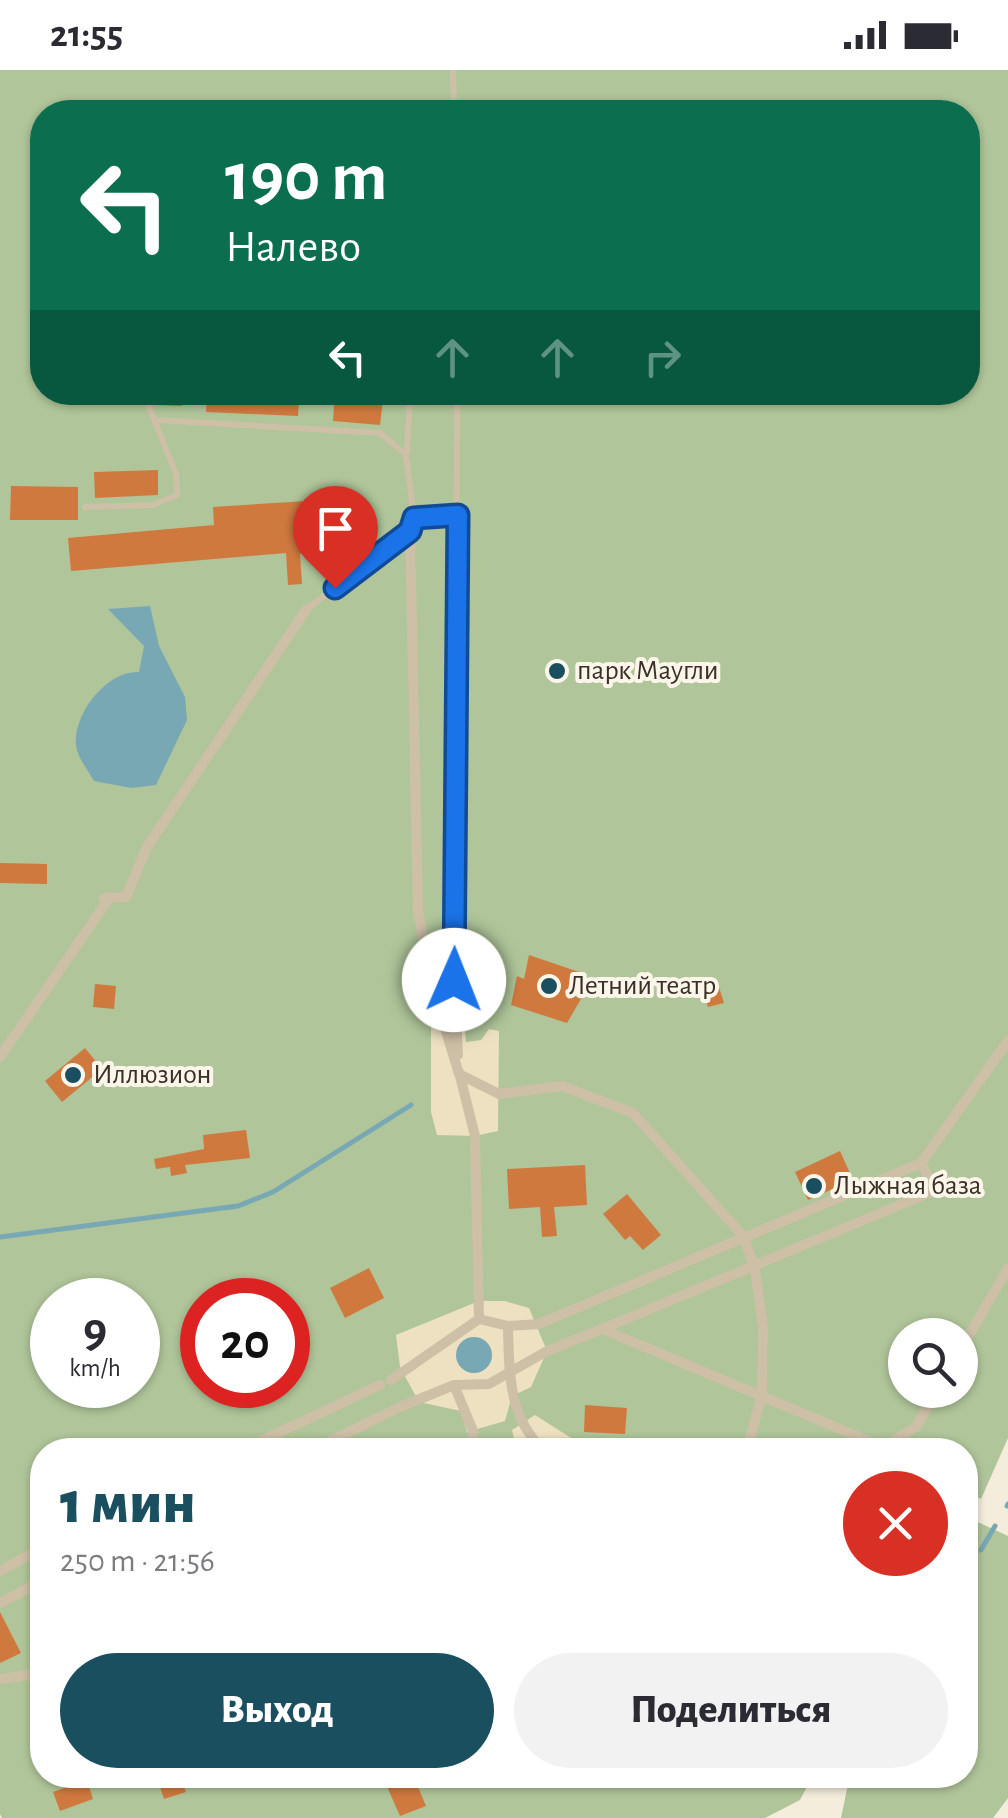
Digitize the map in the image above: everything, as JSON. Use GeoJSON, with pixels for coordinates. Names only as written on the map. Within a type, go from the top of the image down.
{"type":"FeatureCollection","features":[{"type":"Feature","properties":{"kind":"street"},"geometry":{"type":"LineString","coordinates":[[410,531],[418,910],[431,982],[476,1136],[480,1319]]}},
{"type":"Feature","properties":{"kind":"street"},"geometry":{"type":"LineString","coordinates":[[0,1057],[107,897],[126,897],[148,847],[306,610]]}},
{"type":"Feature","properties":{"kind":"street"},"geometry":{"type":"LineString","coordinates":[[454,980],[459,1074]]}},
{"type":"Feature","properties":{"kind":"street"},"geometry":{"type":"LineString","coordinates":[[267,1438],[386,1382],[480,1319],[508,1326],[539,1324],[922,1163],[1008,1041]]}},
{"type":"Feature","properties":{"kind":"street"},"geometry":{"type":"LineString","coordinates":[[459,1074],[499,1094],[562,1086],[633,1113],[744,1237],[755,1269],[763,1328],[762,1394],[750,1438]]}},
{"type":"Feature","properties":{"kind":"street"},"geometry":{"type":"LineString","coordinates":[[337,1438],[454,1384],[489,1384],[602,1329],[755,1269],[936,1190],[922,1163]]}},
{"type":"Feature","properties":{"kind":"street"},"geometry":{"type":"LineString","coordinates":[[978,1320],[1008,1268]]}},
{"type":"Feature","properties":{"kind":"street"},"geometry":{"type":"LineString","coordinates":[[508,1326],[512,1396],[530,1438]]}},
{"type":"Feature","properties":{"kind":"street"},"geometry":{"type":"LineString","coordinates":[[602,1329],[860,1438]]}},
{"type":"Feature","properties":{"kind":"street"},"geometry":{"type":"LineString","coordinates":[[454,1384],[473,1431],[472,1438]]}},
{"type":"Feature","properties":{"kind":"street"},"geometry":{"type":"LineString","coordinates":[[896,1438],[916,1427],[927,1408]]}},
{"type":"Feature","properties":{"kind":"street"},"geometry":{"type":"LineString","coordinates":[[0,1570],[30,1554]]}},
{"type":"Feature","properties":{"kind":"street"},"geometry":{"type":"LineString","coordinates":[[0,1603],[30,1588]]}},
{"type":"Feature","properties":{"kind":"street"},"geometry":{"type":"LineString","coordinates":[[0,1679],[30,1675]]}},
{"type":"Feature","properties":{"kind":"lane"},"geometry":{"type":"LineString","coordinates":[[453,70],[454,100]]}},
{"type":"Feature","properties":{"kind":"lane"},"geometry":{"type":"LineString","coordinates":[[85,507],[153,505],[177,495],[176,474],[149,405]]}},
{"type":"Feature","properties":{"kind":"lane"},"geometry":{"type":"LineString","coordinates":[[306,610],[410,531],[414,518],[406,454],[409,405]]}},
{"type":"Feature","properties":{"kind":"lane"},"geometry":{"type":"LineString","coordinates":[[454,980],[457,405]]}},
{"type":"Feature","properties":{"kind":"lane"},"geometry":{"type":"LineString","coordinates":[[157,420],[380,432],[406,454]]}},
{"type":"Feature","properties":{"kind":"lane"},"geometry":{"type":"LineString","coordinates":[[414,518],[458,515]]}},
{"type":"Feature","properties":{"kind":"green space"},"geometry":{"type":"Polygon","coordinates":[[[0,70],[1008,70],[1008,1438],[981,1499],[978,1438],[30,1438],[30,1788],[806,1788],[800,1800],[765,1818],[2,1818],[0,1814],[0,70]]]}},
{"type":"Feature","properties":{"kind":"green space"},"geometry":{"type":"Polygon","coordinates":[[[978,1522],[1008,1536],[1008,1798],[993,1818],[841,1818],[847,1788],[978,1788],[978,1522]]]}},
{"type":"Feature","properties":{"kind":"shaded area"},"geometry":{"type":"Polygon","coordinates":[[[461,980],[466,1042],[481,1040],[489,1029],[499,1031],[498,1131],[475,1136],[437,1135],[431,1112],[431,982],[461,980]]]}},
{"type":"Feature","properties":{"kind":"shaded area"},"geometry":{"type":"Polygon","coordinates":[[[479,1301],[505,1301],[529,1308],[547,1351],[531,1387],[512,1396],[505,1421],[467,1432],[461,1411],[419,1402],[400,1367],[396,1335],[479,1301]]]}},
{"type":"Feature","properties":{"kind":"shaded area"},"geometry":{"type":"Polygon","coordinates":[[[535,1415],[571,1438],[514,1438],[512,1430],[535,1415]]]}},
{"type":"Feature","properties":{"kind":"water"},"geometry":{"type":"Polygon","coordinates":[[[150,606],[159,646],[185,697],[187,720],[156,785],[131,788],[94,781],[77,750],[80,720],[104,686],[127,673],[139,672],[144,646],[108,609],[150,606]]]}},
{"type":"Feature","properties":{"kind":"water"},"geometry":{"type":"Polygon","coordinates":[[[474,1337],[486,1343],[492,1355],[486,1367],[474,1373],[462,1367],[456,1355],[462,1343],[474,1337]]]}},
{"type":"Feature","properties":{"kind":"building"},"geometry":{"type":"Polygon","coordinates":[[[206,405],[299,405],[298,416],[206,412],[206,405]]]}},
{"type":"Feature","properties":{"kind":"building"},"geometry":{"type":"Polygon","coordinates":[[[334,405],[382,405],[380,425],[333,421],[334,405]]]}},
{"type":"Feature","properties":{"kind":"building"},"geometry":{"type":"Polygon","coordinates":[[[158,470],[158,495],[95,498],[94,472],[158,470]]]}},
{"type":"Feature","properties":{"kind":"building"},"geometry":{"type":"Polygon","coordinates":[[[11,486],[78,487],[78,520],[10,520],[11,486]]]}},
{"type":"Feature","properties":{"kind":"building"},"geometry":{"type":"Polygon","coordinates":[[[306,501],[309,553],[300,554],[302,584],[288,585],[286,553],[71,571],[68,538],[214,525],[213,507],[306,501]]]}},
{"type":"Feature","properties":{"kind":"building"},"geometry":{"type":"Polygon","coordinates":[[[0,863],[47,864],[47,884],[0,883],[0,863]]]}},
{"type":"Feature","properties":{"kind":"building","name":"Летний театр"},"geometry":{"type":"Polygon","coordinates":[[[529,955],[582,973],[570,994],[581,999],[567,1023],[511,1005],[517,976],[524,979],[529,955]]]}},
{"type":"Feature","properties":{"kind":"building"},"geometry":{"type":"Polygon","coordinates":[[[95,984],[116,986],[114,1009],[93,1007],[95,984]]]}},
{"type":"Feature","properties":{"kind":"building"},"geometry":{"type":"Polygon","coordinates":[[[718,984],[724,1003],[708,1007],[703,989],[718,984]]]}},
{"type":"Feature","properties":{"kind":"building","name":"Иллюзион"},"geometry":{"type":"Polygon","coordinates":[[[85,1048],[102,1069],[62,1102],[45,1081],[85,1048]]]}},
{"type":"Feature","properties":{"kind":"building"},"geometry":{"type":"Polygon","coordinates":[[[246,1130],[250,1158],[185,1165],[187,1173],[171,1176],[170,1167],[156,1169],[154,1159],[204,1149],[203,1135],[246,1130]]]}},
{"type":"Feature","properties":{"kind":"building"},"geometry":{"type":"Polygon","coordinates":[[[840,1151],[853,1180],[808,1200],[795,1172],[840,1151]]]}},
{"type":"Feature","properties":{"kind":"building"},"geometry":{"type":"Polygon","coordinates":[[[585,1165],[587,1205],[554,1207],[557,1236],[542,1237],[540,1207],[509,1209],[507,1169],[585,1165]]]}},
{"type":"Feature","properties":{"kind":"building"},"geometry":{"type":"Polygon","coordinates":[[[627,1194],[661,1235],[643,1250],[630,1236],[625,1240],[603,1214],[627,1194]]]}},
{"type":"Feature","properties":{"kind":"building"},"geometry":{"type":"Polygon","coordinates":[[[369,1268],[384,1298],[345,1318],[330,1288],[369,1268]]]}},
{"type":"Feature","properties":{"kind":"building"},"geometry":{"type":"Polygon","coordinates":[[[585,1405],[627,1408],[625,1434],[584,1432],[585,1405]]]}},
{"type":"Feature","properties":{"kind":"building"},"geometry":{"type":"Polygon","coordinates":[[[0,1612],[21,1653],[0,1663],[0,1612]]]}},
{"type":"Feature","properties":{"kind":"building"},"geometry":{"type":"Polygon","coordinates":[[[90,1788],[93,1799],[60,1811],[53,1792],[90,1788]]]}},
{"type":"Feature","properties":{"kind":"building"},"geometry":{"type":"Polygon","coordinates":[[[160,1788],[185,1788],[186,1792],[164,1799],[160,1788]]]}},
{"type":"Feature","properties":{"kind":"building"},"geometry":{"type":"Polygon","coordinates":[[[388,1788],[418,1788],[426,1806],[400,1816],[388,1788]]]}},
{"type":"Feature","properties":{"kind":"waterway"},"geometry":{"type":"LineString","coordinates":[[0,1237],[238,1206],[273,1192],[411,1105]]}},
{"type":"Feature","properties":{"kind":"waterway"},"geometry":{"type":"LineString","coordinates":[[981,1550],[995,1526]]}},
{"type":"Feature","properties":{"kind":"place","name":"парк Маугли"},"geometry":{"type":"Point","coordinates":[557,671]}},
{"type":"Feature","properties":{"kind":"place","name":"Летний театр"},"geometry":{"type":"Point","coordinates":[549,986]}},
{"type":"Feature","properties":{"kind":"place","name":"Иллюзион"},"geometry":{"type":"Point","coordinates":[73,1075]}},
{"type":"Feature","properties":{"kind":"place","name":"Лыжная база"},"geometry":{"type":"Point","coordinates":[814,1186]}},
{"type":"Feature","properties":{"kind":"route"},"geometry":{"type":"LineString","coordinates":[[335,588],[410,531],[414,518],[458,515],[454,980]]}}]}
